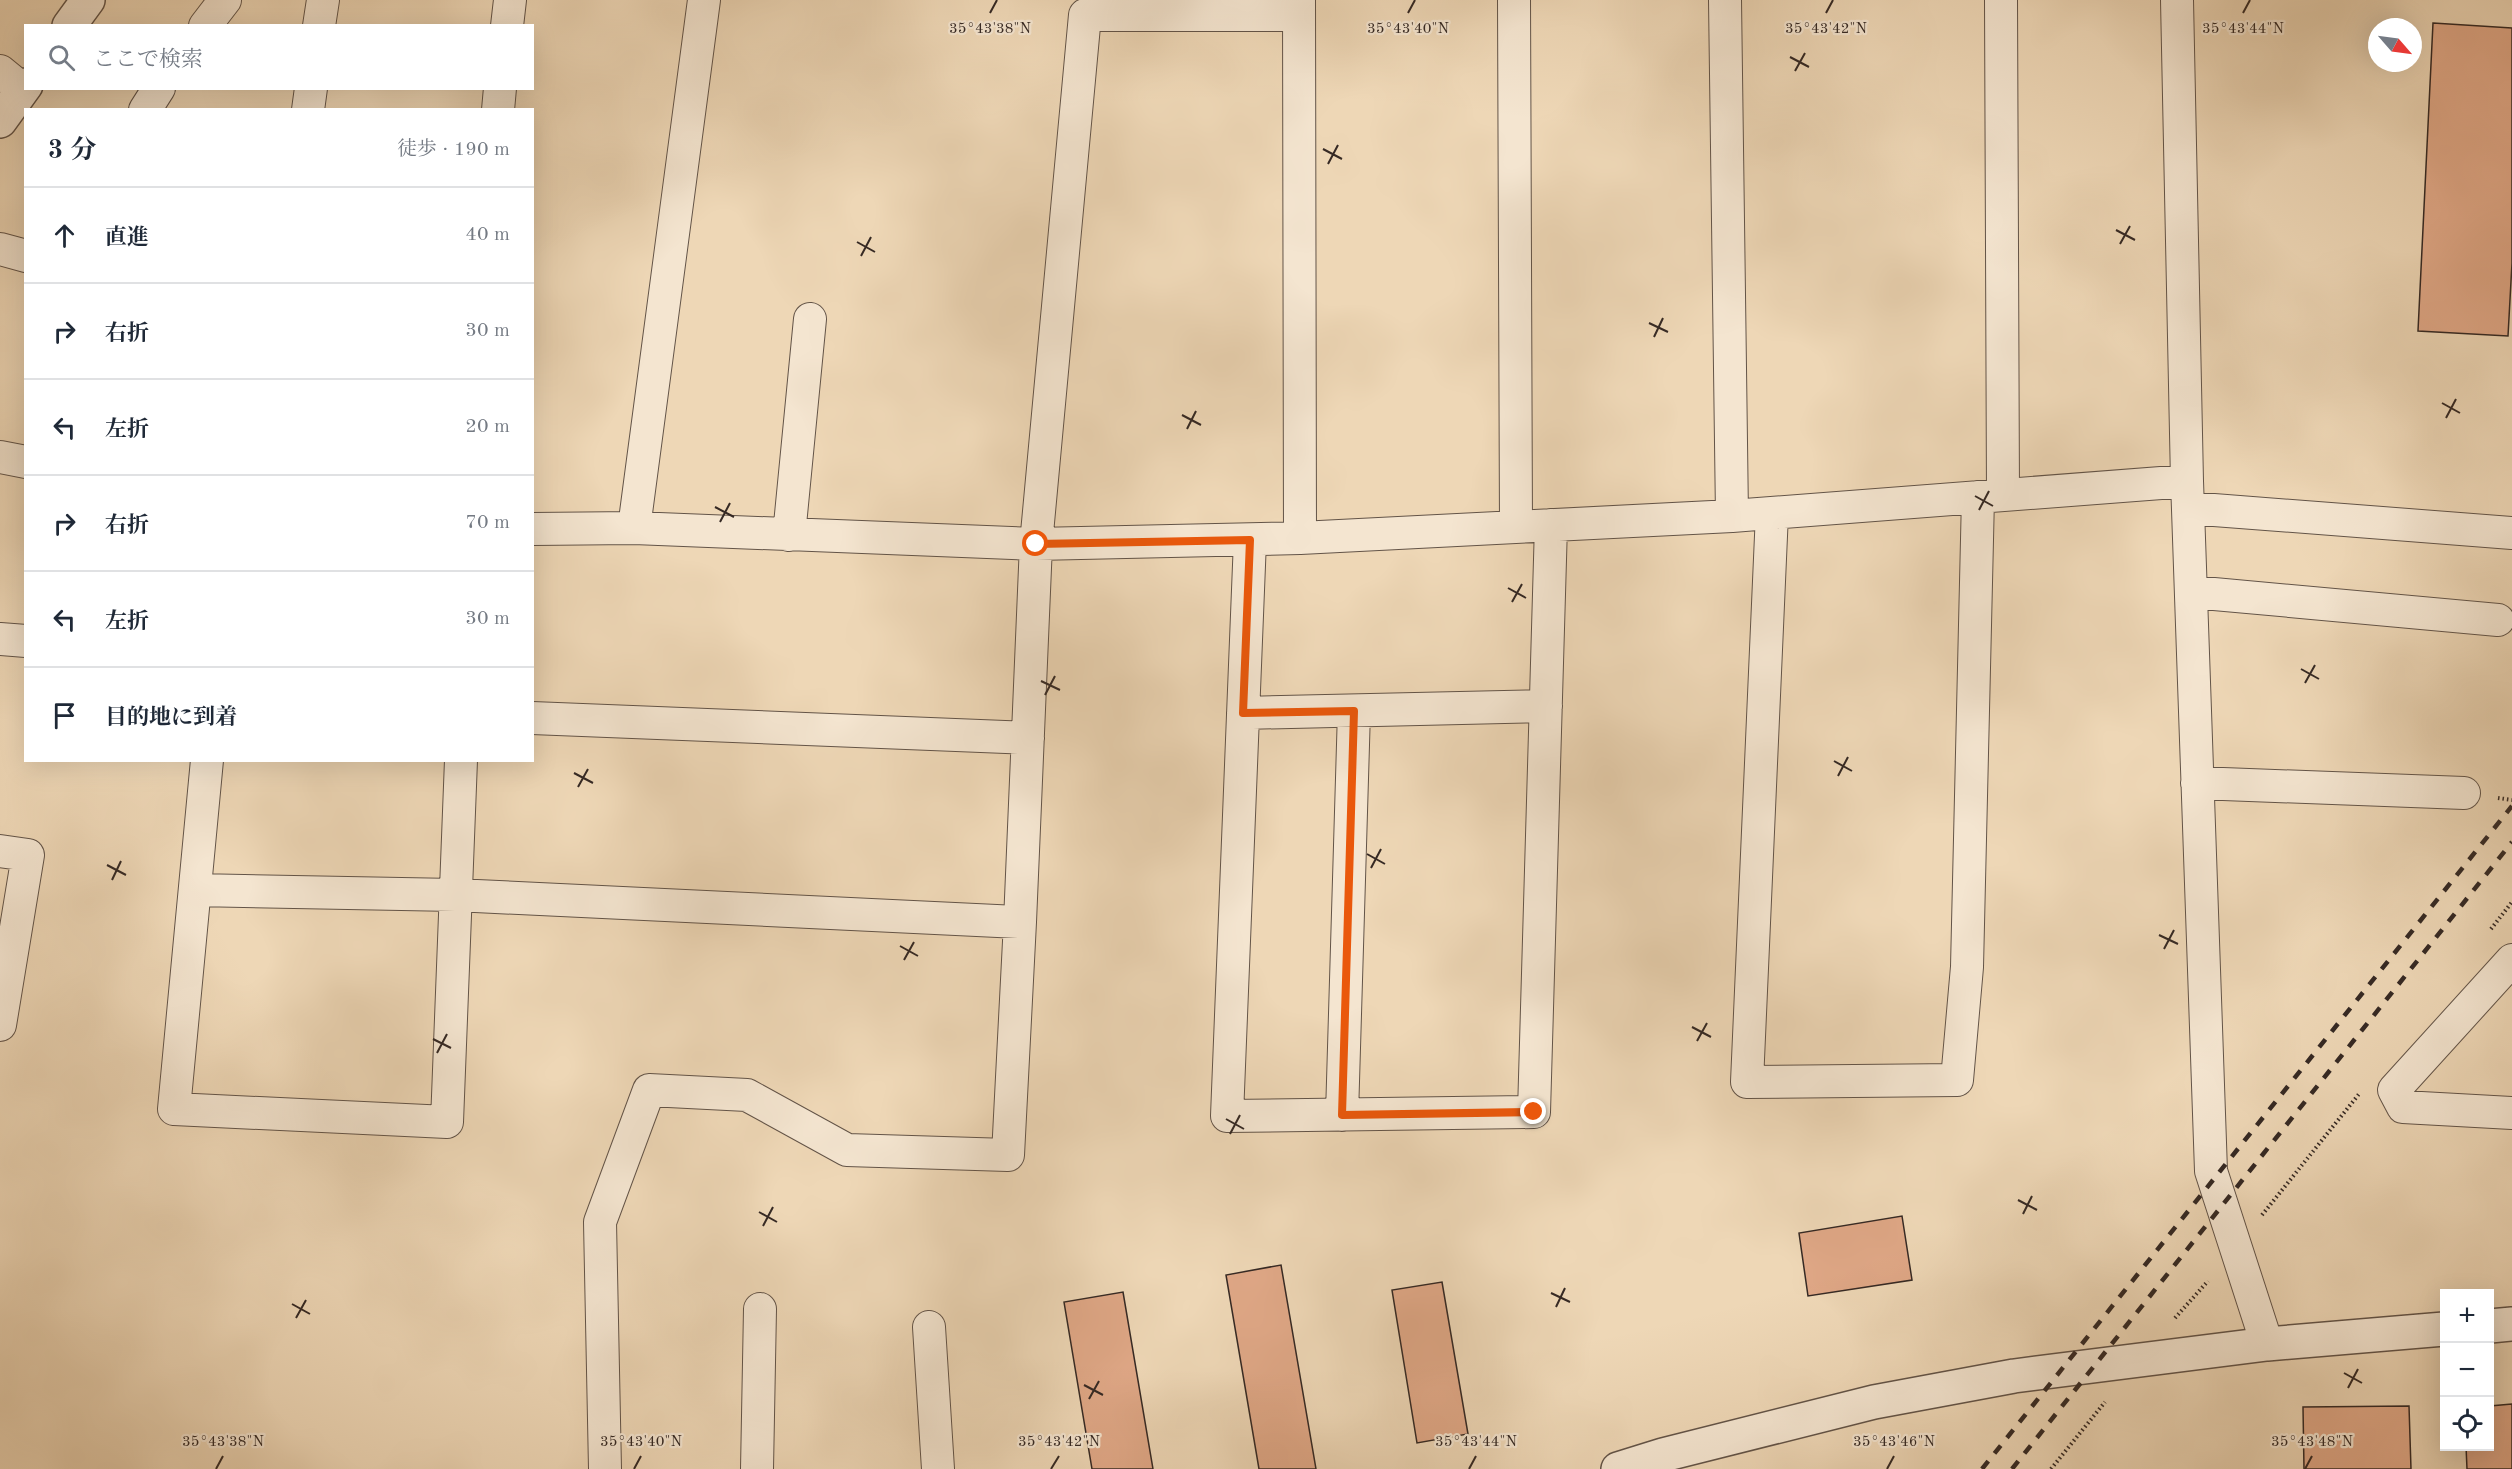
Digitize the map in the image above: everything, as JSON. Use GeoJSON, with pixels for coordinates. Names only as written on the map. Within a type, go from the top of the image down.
{"type":"FeatureCollection","features":[{"type":"Feature","properties":{"kind":"street"},"geometry":{"type":"LineString","coordinates":[[70,24],[88,0]]}},
{"type":"Feature","properties":{"kind":"street"},"geometry":{"type":"LineString","coordinates":[[207,24],[225,0]]}},
{"type":"Feature","properties":{"kind":"street"},"geometry":{"type":"LineString","coordinates":[[319,24],[323,0]]}},
{"type":"Feature","properties":{"kind":"street"},"geometry":{"type":"LineString","coordinates":[[507,24],[510,0]]}},
{"type":"Feature","properties":{"kind":"street"},"geometry":{"type":"LineString","coordinates":[[634,528],[704,0]]}},
{"type":"Feature","properties":{"kind":"street"},"geometry":{"type":"LineString","coordinates":[[1514,0],[1516,527]]}},
{"type":"Feature","properties":{"kind":"street"},"geometry":{"type":"LineString","coordinates":[[1725,0],[1732,516]]}},
{"type":"Feature","properties":{"kind":"street"},"geometry":{"type":"LineString","coordinates":[[1772,513],[1747,1082],[1957,1080],[1967,967],[1990,496],[2001,0]]}},
{"type":"Feature","properties":{"kind":"street"},"geometry":{"type":"LineString","coordinates":[[2177,0],[2187,494],[2211,1171],[2267,1344]]}},
{"type":"Feature","properties":{"kind":"street"},"geometry":{"type":"LineString","coordinates":[[605,1469],[600,1222],[649,1090],[747,1095],[847,1150],[1008,1155],[1036,544],[1085,15],[1299,8],[1300,538]]}},
{"type":"Feature","properties":{"kind":"street"},"geometry":{"type":"LineString","coordinates":[[0,121],[16,82]]}},
{"type":"Feature","properties":{"kind":"street"},"geometry":{"type":"LineString","coordinates":[[146,108],[158,90]]}},
{"type":"Feature","properties":{"kind":"street"},"geometry":{"type":"LineString","coordinates":[[308,108],[311,90]]}},
{"type":"Feature","properties":{"kind":"street"},"geometry":{"type":"LineString","coordinates":[[498,108],[500,90]]}},
{"type":"Feature","properties":{"kind":"street"},"geometry":{"type":"LineString","coordinates":[[0,249],[24,255]]}},
{"type":"Feature","properties":{"kind":"street"},"geometry":{"type":"LineString","coordinates":[[789,534],[810,320]]}},
{"type":"Feature","properties":{"kind":"street"},"geometry":{"type":"LineString","coordinates":[[0,457],[24,462]]}},
{"type":"Feature","properties":{"kind":"street"},"geometry":{"type":"LineString","coordinates":[[534,529],[634,528],[1036,544],[1250,540],[1732,516],[1990,496],[2187,494],[2512,533]]}},
{"type":"Feature","properties":{"kind":"street"},"geometry":{"type":"LineString","coordinates":[[1250,540],[1227,1116],[1534,1112],[1551,525]]}},
{"type":"Feature","properties":{"kind":"street"},"geometry":{"type":"LineString","coordinates":[[2192,592],[2498,620]]}},
{"type":"Feature","properties":{"kind":"street"},"geometry":{"type":"LineString","coordinates":[[0,639],[24,641]]}},
{"type":"Feature","properties":{"kind":"street"},"geometry":{"type":"LineString","coordinates":[[1243,713],[1546,706]]}},
{"type":"Feature","properties":{"kind":"street"},"geometry":{"type":"LineString","coordinates":[[1342,1115],[1354,711]]}},
{"type":"Feature","properties":{"kind":"street"},"geometry":{"type":"LineString","coordinates":[[534,718],[1028,738]]}},
{"type":"Feature","properties":{"kind":"street"},"geometry":{"type":"LineString","coordinates":[[207,762],[174,1109],[447,1122],[461,762]]}},
{"type":"Feature","properties":{"kind":"street"},"geometry":{"type":"LineString","coordinates":[[2197,783],[2464,793]]}},
{"type":"Feature","properties":{"kind":"street"},"geometry":{"type":"LineString","coordinates":[[0,851],[28,855],[0,1025]]}},
{"type":"Feature","properties":{"kind":"street"},"geometry":{"type":"LineString","coordinates":[[195,890],[455,895],[1020,922]]}},
{"type":"Feature","properties":{"kind":"street"},"geometry":{"type":"LineString","coordinates":[[2512,960],[2394,1090],[2403,1107],[2512,1113]]}},
{"type":"Feature","properties":{"kind":"street"},"geometry":{"type":"LineString","coordinates":[[757,1469],[760,1309]]}},
{"type":"Feature","properties":{"kind":"street"},"geometry":{"type":"LineString","coordinates":[[2494,1326],[2512,1324]]}},
{"type":"Feature","properties":{"kind":"street"},"geometry":{"type":"LineString","coordinates":[[929,1327],[938,1469]]}},
{"type":"Feature","properties":{"kind":"street"},"geometry":{"type":"LineString","coordinates":[[1618,1469],[1667,1462],[1874,1402],[2014,1376],[2267,1344],[2440,1329]]}},
{"type":"Feature","properties":{"kind":"path"},"geometry":{"type":"LineString","coordinates":[[2490,930],[2512,902]]}},
{"type":"Feature","properties":{"kind":"path"},"geometry":{"type":"LineString","coordinates":[[2051,1469],[2236,1248],[2363,1089]]}},
{"type":"Feature","properties":{"kind":"building"},"geometry":{"type":"Polygon","coordinates":[[[2433,23],[2512,28],[2512,263],[2508,336],[2418,331],[2433,23]]]}},
{"type":"Feature","properties":{"kind":"building"},"geometry":{"type":"Polygon","coordinates":[[[1902,1216],[1912,1280],[1808,1296],[1799,1233],[1902,1216]]]}},
{"type":"Feature","properties":{"kind":"building"},"geometry":{"type":"Polygon","coordinates":[[[1281,1265],[1316,1469],[1259,1469],[1226,1275],[1281,1265]]]}},
{"type":"Feature","properties":{"kind":"building"},"geometry":{"type":"Polygon","coordinates":[[[1442,1282],[1468,1434],[1417,1443],[1392,1290],[1442,1282]]]}},
{"type":"Feature","properties":{"kind":"building"},"geometry":{"type":"Polygon","coordinates":[[[1123,1292],[1153,1469],[1092,1469],[1064,1302],[1123,1292]]]}},
{"type":"Feature","properties":{"kind":"building"},"geometry":{"type":"Polygon","coordinates":[[[2512,1404],[2512,1469],[2467,1469],[2466,1451],[2494,1451],[2494,1406],[2512,1404]]]}},
{"type":"Feature","properties":{"kind":"building"},"geometry":{"type":"Polygon","coordinates":[[[2409,1406],[2411,1469],[2304,1469],[2303,1407],[2409,1406]]]}},
{"type":"Feature","properties":{"kind":"railway"},"geometry":{"type":"LineString","coordinates":[[1982,1469],[2512,806]]}},
{"type":"Feature","properties":{"kind":"railway"},"geometry":{"type":"LineString","coordinates":[[2012,1469],[2512,842]]}},
{"type":"Feature","properties":{"kind":"route"},"geometry":{"type":"LineString","coordinates":[[1036,544],[1250,540],[1243,713],[1354,711],[1342,1115],[1534,1112]]}}]}
